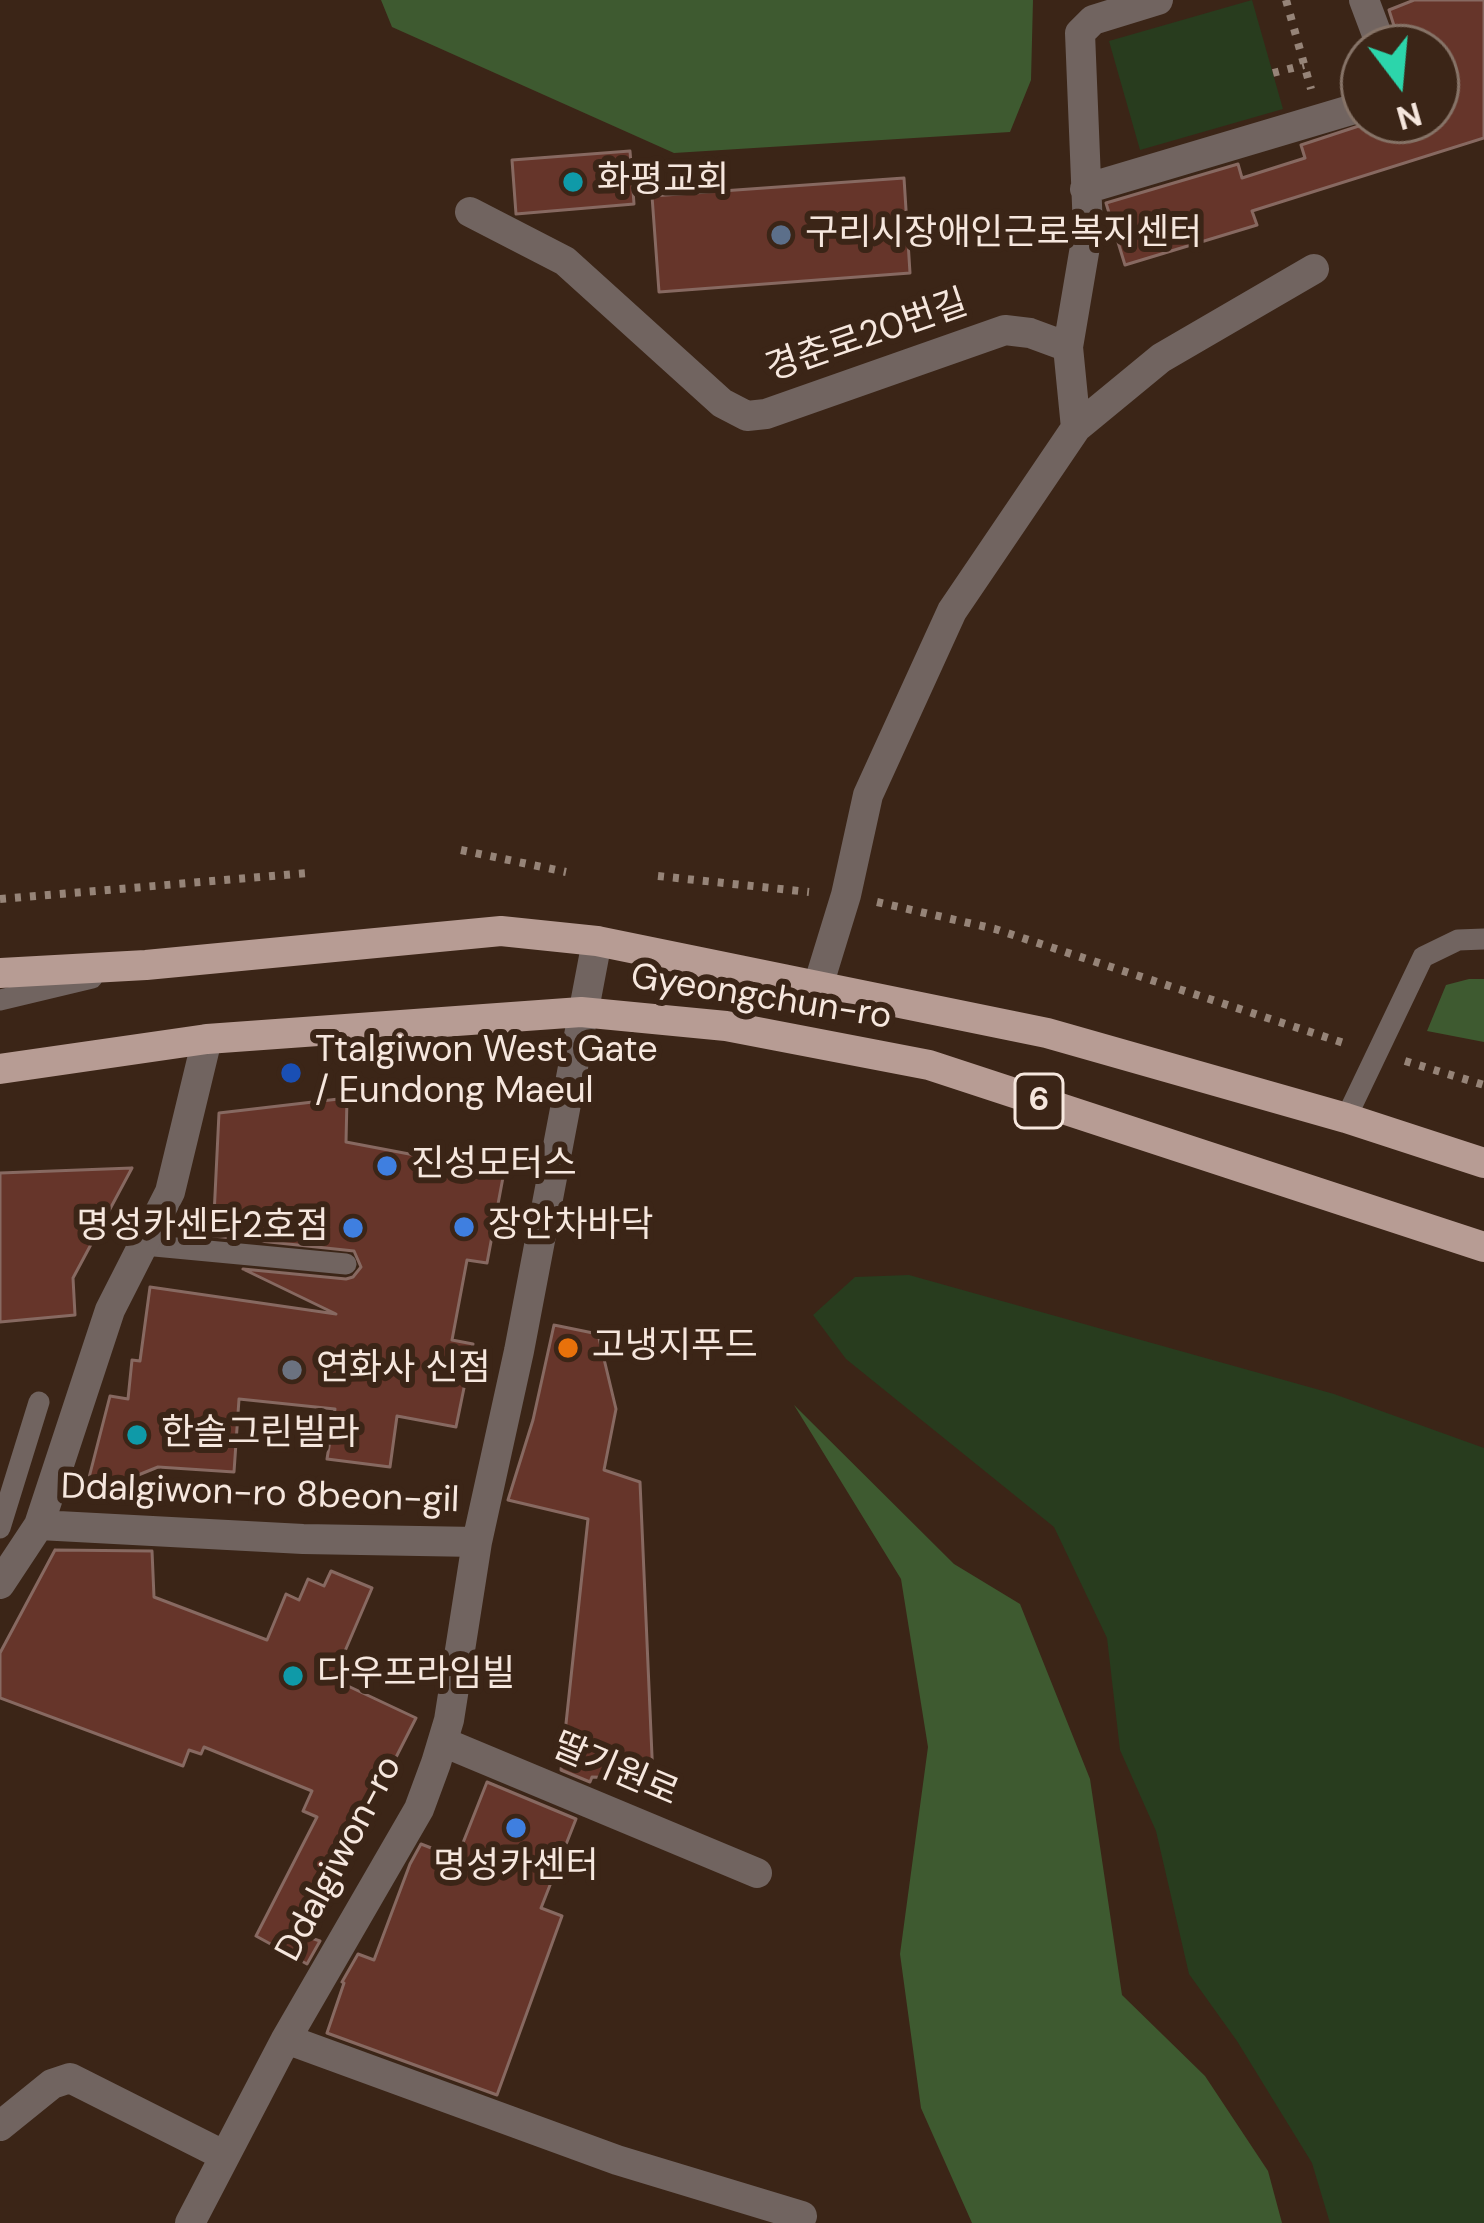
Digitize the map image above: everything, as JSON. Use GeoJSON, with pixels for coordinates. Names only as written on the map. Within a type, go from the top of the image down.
{"type":"FeatureCollection","features":[{"type":"Feature","properties":{"kind":"main road","name":"Gyeongchun-ro"},"geometry":{"type":"LineString","coordinates":[[0,973],[146,965],[501,931],[597,940],[1047,1033],[1346,1118],[1484,1163]]}},
{"type":"Feature","properties":{"kind":"main road","name":"Gyeongchun-ro"},"geometry":{"type":"LineString","coordinates":[[0,1069],[207,1039],[580,1012],[726,1026],[929,1065],[1484,1247]]}},
{"type":"Feature","properties":{"kind":"street"},"geometry":{"type":"LineString","coordinates":[[1076,428],[1068,347],[1088,229],[1080,33],[1093,20],[1158,0]]}},
{"type":"Feature","properties":{"kind":"street"},"geometry":{"type":"LineString","coordinates":[[1085,188],[1340,113]]}},
{"type":"Feature","properties":{"kind":"street","name":"경춘로20번길"},"geometry":{"type":"LineString","coordinates":[[470,212],[565,261],[722,403],[747,416],[766,414],[1006,330],[1068,347]]}},
{"type":"Feature","properties":{"kind":"street"},"geometry":{"type":"LineString","coordinates":[[818,986],[846,895],[868,795],[952,611],[1076,428],[1161,358],[1314,269]]}},
{"type":"Feature","properties":{"kind":"street","name":"Ddalgiwon-ro"},"geometry":{"type":"LineString","coordinates":[[190,2223],[286,2038],[419,1809],[442,1742],[597,940]]}},
{"type":"Feature","properties":{"kind":"street","name":"Ddalgiwon-ro 8beon-gil"},"geometry":{"type":"LineString","coordinates":[[0,1584],[16,1534],[110,1310],[170,1192],[207,1039]]}},
{"type":"Feature","properties":{"kind":"street","name":"Ddalgiwon-ro 8beon-gil"},"geometry":{"type":"LineString","coordinates":[[16,1534],[477,1542]]}},
{"type":"Feature","properties":{"kind":"street","name":"딸기원로"},"geometry":{"type":"LineString","coordinates":[[442,1742],[757,1873]]}},
{"type":"Feature","properties":{"kind":"street"},"geometry":{"type":"LineString","coordinates":[[286,2038],[617,2160],[802,2216]]}},
{"type":"Feature","properties":{"kind":"street"},"geometry":{"type":"LineString","coordinates":[[0,2126],[52,2084],[70,2078],[225,2156]]}},
{"type":"Feature","properties":{"kind":"lane"},"geometry":{"type":"LineString","coordinates":[[1346,1118],[1423,957],[1457,940],[1484,939]]}},
{"type":"Feature","properties":{"kind":"lane"},"geometry":{"type":"LineString","coordinates":[[0,1000],[146,965]]}},
{"type":"Feature","properties":{"kind":"lane"},"geometry":{"type":"LineString","coordinates":[[144,1245],[346,1264]]}},
{"type":"Feature","properties":{"kind":"lane"},"geometry":{"type":"LineString","coordinates":[[16,1534],[39,1402]]}},
{"type":"Feature","properties":{"kind":"path"},"geometry":{"type":"LineString","coordinates":[[1286,0],[1319,119]]}},
{"type":"Feature","properties":{"kind":"path"},"geometry":{"type":"LineString","coordinates":[[1273,74],[1304,64]]}},
{"type":"Feature","properties":{"kind":"path"},"geometry":{"type":"LineString","coordinates":[[461,850],[566,872]]}},
{"type":"Feature","properties":{"kind":"path"},"geometry":{"type":"LineString","coordinates":[[0,899],[308,873]]}},
{"type":"Feature","properties":{"kind":"path"},"geometry":{"type":"LineString","coordinates":[[658,876],[720,886],[846,895],[995,929],[1484,1085]]}},
{"type":"Feature","properties":{"kind":"green space"},"geometry":{"type":"Polygon","coordinates":[[[381,0],[1033,0],[1031,80],[1010,132],[674,153],[392,27],[381,0]]]}},
{"type":"Feature","properties":{"kind":"green space"},"geometry":{"type":"Polygon","coordinates":[[[1252,0],[1283,109],[1140,150],[1109,41],[1252,0]]]}},
{"type":"Feature","properties":{"kind":"green space"},"geometry":{"type":"Polygon","coordinates":[[[1484,979],[1484,1042],[1427,1031],[1446,985],[1484,979]]]}},
{"type":"Feature","properties":{"kind":"green space"},"geometry":{"type":"Polygon","coordinates":[[[909,1275],[1334,1394],[1484,1448],[1484,2223],[1330,2223],[1312,2163],[1237,2041],[1189,1974],[1156,1831],[1120,1750],[1107,1638],[1054,1527],[846,1359],[813,1315],[855,1277],[909,1275]]]}},
{"type":"Feature","properties":{"kind":"green space"},"geometry":{"type":"Polygon","coordinates":[[[794,1405],[954,1564],[1020,1604],[1090,1779],[1122,1995],[1205,2076],[1268,2171],[1282,2223],[972,2223],[921,2108],[900,1954],[928,1747],[901,1579],[794,1405]]]}},
{"type":"Feature","properties":{"kind":"building"},"geometry":{"type":"Polygon","coordinates":[[[1414,0],[1484,0],[1484,138],[1252,211],[1257,225],[1125,265],[1106,203],[1238,164],[1242,178],[1305,158],[1301,145],[1340,132],[1340,144],[1460,144],[1460,24],[1393,24],[1389,10],[1414,0]]]}},
{"type":"Feature","properties":{"kind":"building","name":"화평교회"},"geometry":{"type":"Polygon","coordinates":[[[630,151],[634,204],[516,214],[512,160],[630,151]]]}},
{"type":"Feature","properties":{"kind":"building","name":"구리시장애인근로복지센터"},"geometry":{"type":"Polygon","coordinates":[[[904,178],[910,273],[659,292],[652,196],[904,178]]]}},
{"type":"Feature","properties":{"kind":"building"},"geometry":{"type":"Polygon","coordinates":[[[347,1098],[346,1142],[504,1172],[487,1263],[467,1260],[452,1340],[473,1344],[456,1427],[397,1416],[390,1467],[327,1459],[335,1409],[239,1399],[234,1472],[158,1467],[84,1497],[110,1396],[128,1399],[132,1360],[140,1361],[150,1287],[336,1314],[243,1269],[346,1279],[361,1267],[354,1251],[213,1236],[219,1113],[347,1098]]]}},
{"type":"Feature","properties":{"kind":"building"},"geometry":{"type":"Polygon","coordinates":[[[132,1168],[73,1278],[75,1315],[0,1322],[0,1173],[132,1168]]]}},
{"type":"Feature","properties":{"kind":"building"},"geometry":{"type":"Polygon","coordinates":[[[554,1325],[598,1334],[616,1409],[604,1470],[640,1482],[653,1779],[592,1777],[590,1782],[561,1770],[588,1519],[508,1500],[533,1420],[554,1325]]]}},
{"type":"Feature","properties":{"kind":"building"},"geometry":{"type":"Polygon","coordinates":[[[55,1550],[152,1551],[154,1597],[267,1640],[286,1594],[299,1600],[308,1579],[324,1586],[331,1571],[372,1588],[333,1679],[416,1718],[305,1936],[320,1941],[307,1964],[256,1936],[317,1817],[303,1811],[312,1791],[204,1747],[201,1754],[189,1750],[183,1766],[0,1698],[0,1653],[55,1550]]]}},
{"type":"Feature","properties":{"kind":"building"},"geometry":{"type":"Polygon","coordinates":[[[487,1782],[576,1819],[541,1908],[562,1916],[497,2095],[327,2033],[342,1982],[358,1954],[374,1960],[421,1844],[457,1858],[487,1782]]]}},
{"type":"Feature","properties":{"kind":"place","name":"화평교회"},"geometry":{"type":"Point","coordinates":[573,182]}},
{"type":"Feature","properties":{"kind":"place","name":"구리시장애인근로복지센터"},"geometry":{"type":"Point","coordinates":[781,235]}},
{"type":"Feature","properties":{"kind":"place","name":"Ttalgiwon West Gate / Eundong Maeul"},"geometry":{"type":"Point","coordinates":[291,1073]}},
{"type":"Feature","properties":{"kind":"place","name":"진성모터스"},"geometry":{"type":"Point","coordinates":[387,1166]}},
{"type":"Feature","properties":{"kind":"place","name":"장안차바닥"},"geometry":{"type":"Point","coordinates":[464,1227]}},
{"type":"Feature","properties":{"kind":"place","name":"명성카센타2호점"},"geometry":{"type":"Point","coordinates":[353,1228]}},
{"type":"Feature","properties":{"kind":"place","name":"고냉지푸드"},"geometry":{"type":"Point","coordinates":[568,1348]}},
{"type":"Feature","properties":{"kind":"place","name":"연화사 신점"},"geometry":{"type":"Point","coordinates":[292,1370]}},
{"type":"Feature","properties":{"kind":"place","name":"한솔그린빌라"},"geometry":{"type":"Point","coordinates":[137,1435]}},
{"type":"Feature","properties":{"kind":"place","name":"다우프라임빌"},"geometry":{"type":"Point","coordinates":[293,1676]}},
{"type":"Feature","properties":{"kind":"place","name":"명성카센터"},"geometry":{"type":"Point","coordinates":[516,1828]}}]}
